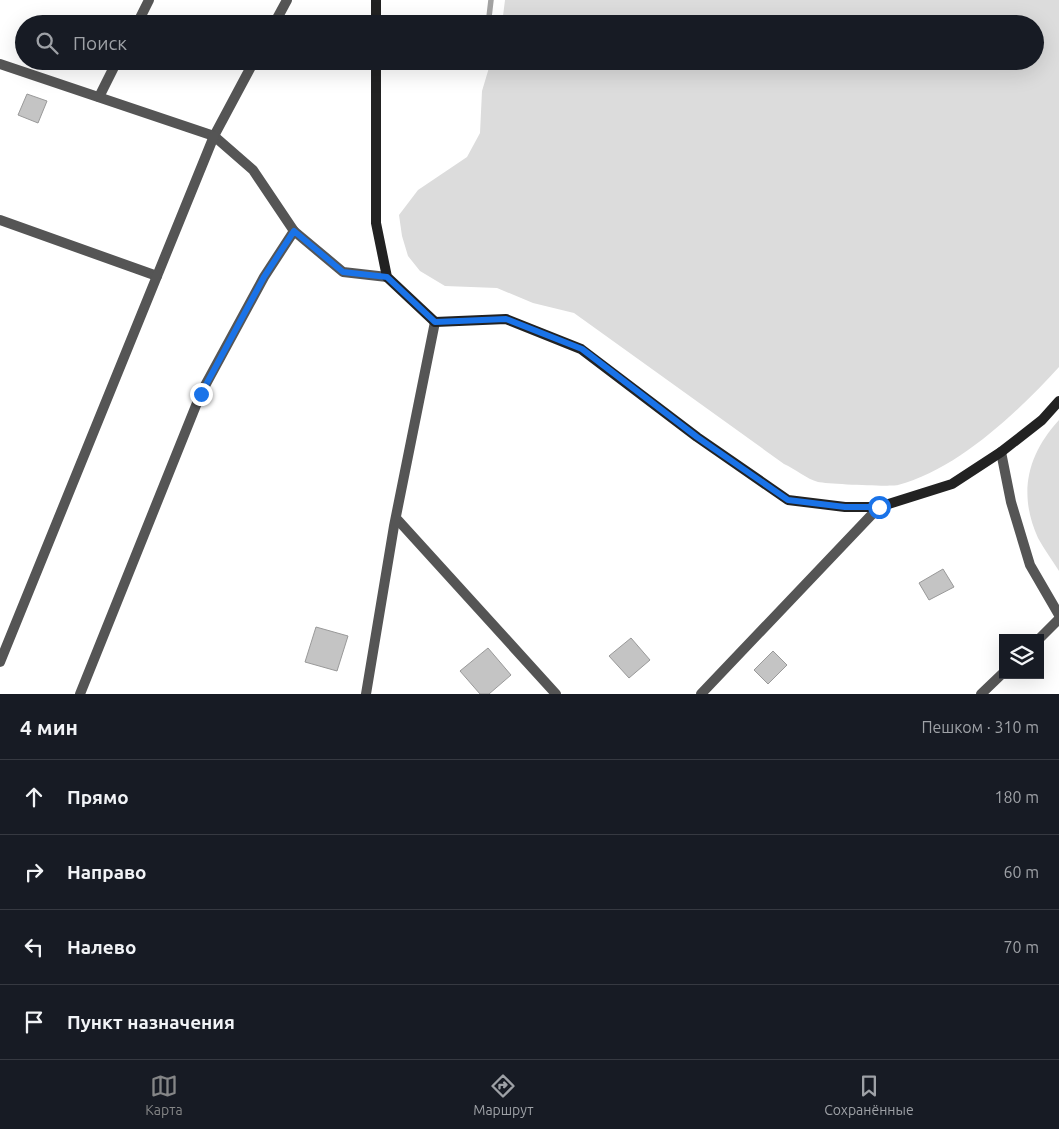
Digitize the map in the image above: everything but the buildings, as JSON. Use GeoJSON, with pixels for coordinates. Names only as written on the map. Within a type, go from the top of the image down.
{"type":"FeatureCollection","features":[{"type":"Feature","properties":{"kind":"main road"},"geometry":{"type":"LineString","coordinates":[[376,0],[376,15]]}},
{"type":"Feature","properties":{"kind":"main road"},"geometry":{"type":"LineString","coordinates":[[376,70],[376,223],[387,277],[435,322],[506,319],[582,349],[697,437],[788,500],[845,507],[879,507],[952,484],[1001,452],[1042,420],[1059,401]]}},
{"type":"Feature","properties":{"kind":"street"},"geometry":{"type":"LineString","coordinates":[[142,15],[149,0]]}},
{"type":"Feature","properties":{"kind":"street"},"geometry":{"type":"LineString","coordinates":[[279,15],[287,0]]}},
{"type":"Feature","properties":{"kind":"street"},"geometry":{"type":"LineString","coordinates":[[0,64],[15,69]]}},
{"type":"Feature","properties":{"kind":"street"},"geometry":{"type":"LineString","coordinates":[[18,70],[214,136],[252,170],[294,231],[343,272],[387,277]]}},
{"type":"Feature","properties":{"kind":"street"},"geometry":{"type":"LineString","coordinates":[[99,97],[113,70]]}},
{"type":"Feature","properties":{"kind":"street"},"geometry":{"type":"LineString","coordinates":[[0,662],[214,136],[249,70]]}},
{"type":"Feature","properties":{"kind":"street"},"geometry":{"type":"LineString","coordinates":[[0,220],[157,276]]}},
{"type":"Feature","properties":{"kind":"street"},"geometry":{"type":"LineString","coordinates":[[80,694],[201,394],[264,277],[294,231]]}},
{"type":"Feature","properties":{"kind":"street"},"geometry":{"type":"LineString","coordinates":[[366,694],[396,518],[435,322]]}},
{"type":"Feature","properties":{"kind":"street"},"geometry":{"type":"LineString","coordinates":[[1001,452],[1011,502],[1030,565],[1059,617],[1044,634]]}},
{"type":"Feature","properties":{"kind":"street"},"geometry":{"type":"LineString","coordinates":[[701,694],[879,507]]}},
{"type":"Feature","properties":{"kind":"street"},"geometry":{"type":"LineString","coordinates":[[396,518],[556,694]]}},
{"type":"Feature","properties":{"kind":"street"},"geometry":{"type":"LineString","coordinates":[[981,694],[999,677]]}},
{"type":"Feature","properties":{"kind":"shaded area"},"geometry":{"type":"Polygon","coordinates":[[[505,0],[1059,0],[1059,367],[1025,402],[986,437],[964,453],[920,477],[893,486],[818,482],[784,464],[574,313],[533,303],[497,288],[445,286],[420,271],[408,256],[402,236],[399,215],[418,190],[467,157],[480,133],[482,91],[488,70],[1044,70],[1044,15],[503,15],[505,0]]]}},
{"type":"Feature","properties":{"kind":"shaded area"},"geometry":{"type":"Polygon","coordinates":[[[1059,420],[1059,571],[1038,538],[1028,506],[1027,491],[1033,461],[1039,447],[1059,420]]]}},
{"type":"Feature","properties":{"kind":"waterway"},"geometry":{"type":"LineString","coordinates":[[489,15],[491,0]]}},
{"type":"Feature","properties":{"kind":"route"},"geometry":{"type":"LineString","coordinates":[[201,394],[264,277],[294,231],[343,272],[387,277],[435,322],[506,319],[582,349],[697,437],[788,500],[845,507],[879,507]]}}]}
